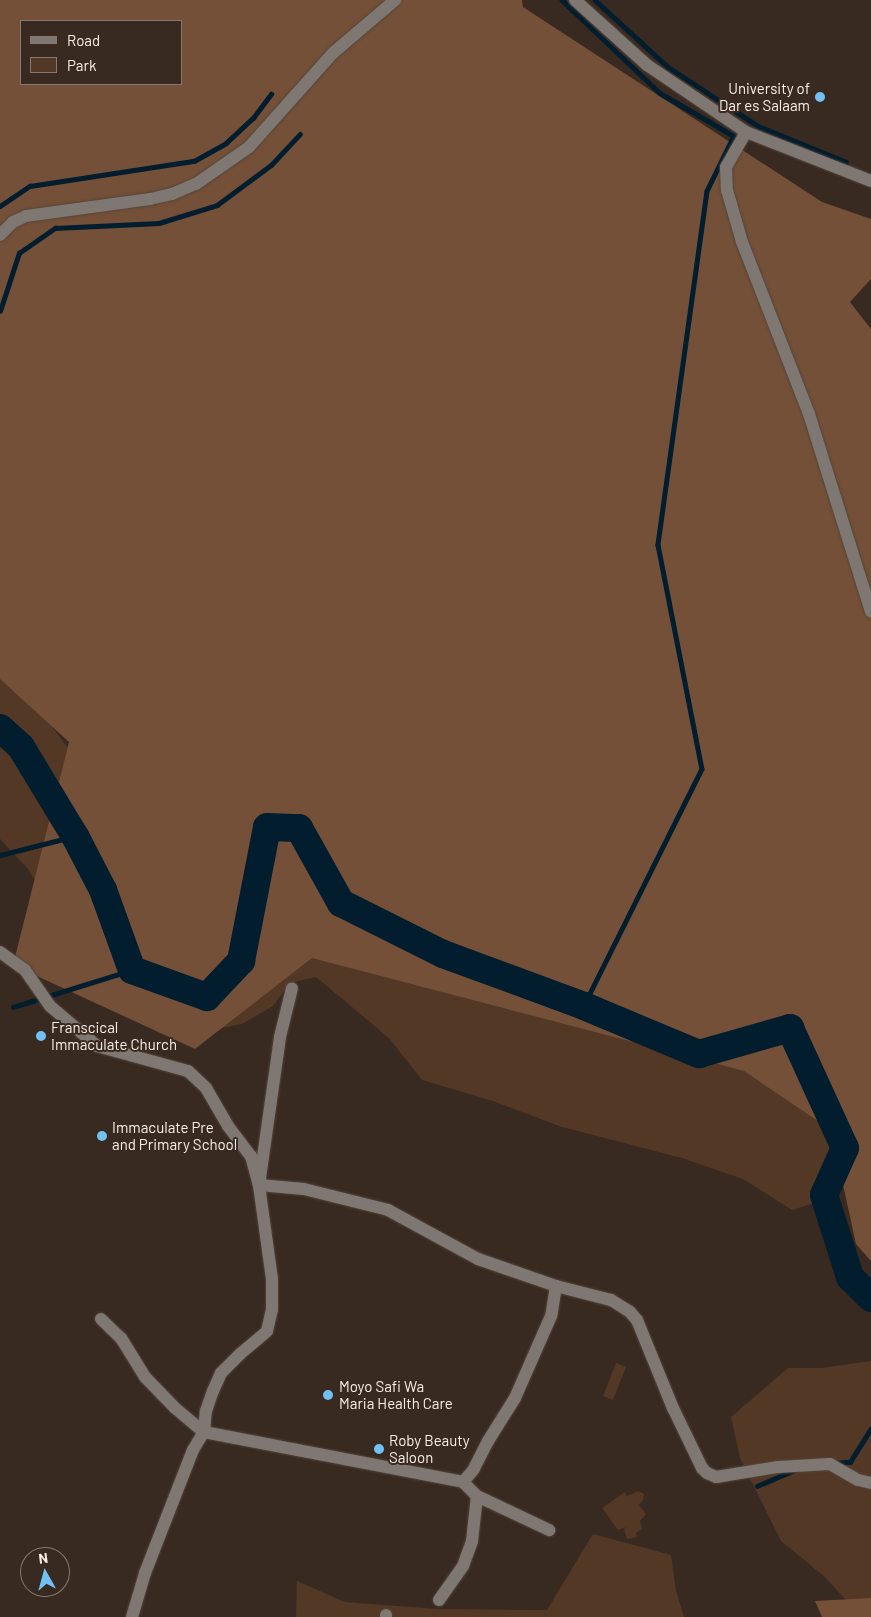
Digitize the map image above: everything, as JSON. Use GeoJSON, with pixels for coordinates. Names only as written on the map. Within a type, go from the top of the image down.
{"type":"FeatureCollection","features":[{"type":"Feature","properties":{"kind":"street"},"geometry":{"type":"LineString","coordinates":[[0,235],[13,222],[26,216],[150,199],[172,194],[196,184],[248,147],[333,53],[395,0]]}},
{"type":"Feature","properties":{"kind":"street"},"geometry":{"type":"LineString","coordinates":[[575,0],[647,65],[746,132],[871,181]]}},
{"type":"Feature","properties":{"kind":"street"},"geometry":{"type":"LineString","coordinates":[[746,132],[726,167],[727,190],[742,242],[809,414],[871,612]]}},
{"type":"Feature","properties":{"kind":"street"},"geometry":{"type":"LineString","coordinates":[[0,952],[25,970],[50,1006],[97,1046],[188,1071],[206,1088],[228,1126],[252,1156],[259,1185],[272,1279],[272,1310],[267,1331],[240,1354],[222,1373],[206,1411],[204,1432],[193,1450],[145,1573],[132,1617]]}},
{"type":"Feature","properties":{"kind":"street"},"geometry":{"type":"LineString","coordinates":[[259,1185],[280,1037],[292,988]]}},
{"type":"Feature","properties":{"kind":"street"},"geometry":{"type":"LineString","coordinates":[[259,1185],[304,1188],[388,1210],[478,1259],[556,1286],[611,1300],[630,1312],[637,1320],[673,1408],[702,1468],[707,1473],[716,1477],[773,1468],[830,1464],[858,1480],[871,1483]]}},
{"type":"Feature","properties":{"kind":"street"},"geometry":{"type":"LineString","coordinates":[[463,1482],[474,1469],[488,1441],[515,1398],[551,1316],[556,1286]]}},
{"type":"Feature","properties":{"kind":"street"},"geometry":{"type":"LineString","coordinates":[[101,1320],[122,1338],[145,1377],[175,1408],[204,1432],[463,1482],[477,1496],[549,1530]]}},
{"type":"Feature","properties":{"kind":"street"},"geometry":{"type":"LineString","coordinates":[[439,1600],[462,1566],[472,1541],[477,1496]]}},
{"type":"Feature","properties":{"kind":"green space"},"geometry":{"type":"Polygon","coordinates":[[[0,656],[67,747],[82,772],[232,931],[808,1011],[846,1160],[831,1192],[811,1204],[792,1210],[743,1179],[682,1158],[562,1127],[493,1101],[422,1080],[389,1038],[316,977],[290,983],[273,1006],[242,1024],[212,1030],[51,906],[28,869],[0,839],[0,656]]]}},
{"type":"Feature","properties":{"kind":"green space"},"geometry":{"type":"Polygon","coordinates":[[[871,1361],[871,1617],[861,1617],[825,1577],[781,1541],[740,1458],[731,1417],[788,1368],[822,1368],[871,1361]]]}},
{"type":"Feature","properties":{"kind":"green space"},"geometry":{"type":"Polygon","coordinates":[[[616,1363],[626,1367],[613,1400],[603,1396],[616,1363]]]}},
{"type":"Feature","properties":{"kind":"green space"},"geometry":{"type":"Polygon","coordinates":[[[638,1491],[644,1494],[643,1500],[639,1505],[646,1514],[640,1521],[642,1529],[636,1533],[637,1537],[627,1539],[624,1529],[627,1527],[618,1530],[602,1508],[625,1492],[627,1496],[638,1491]]]}},
{"type":"Feature","properties":{"kind":"green space"},"geometry":{"type":"Polygon","coordinates":[[[593,1534],[671,1555],[676,1591],[684,1617],[296,1617],[297,1581],[345,1602],[437,1609],[547,1610],[593,1534]]]}},
{"type":"Feature","properties":{"kind":"shaded area"},"geometry":{"type":"Polygon","coordinates":[[[0,0],[522,0],[523,7],[822,202],[871,219],[871,279],[850,302],[871,329],[871,1261],[856,1244],[831,1130],[744,1071],[312,958],[195,1049],[13,965],[69,742],[0,679],[0,0]]]}},
{"type":"Feature","properties":{"kind":"shaded area"},"geometry":{"type":"Polygon","coordinates":[[[871,1598],[871,1617],[822,1617],[815,1601],[871,1598]]]}},
{"type":"Feature","properties":{"kind":"waterway"},"geometry":{"type":"LineString","coordinates":[[562,0],[660,93],[734,136],[707,191],[658,545],[702,769],[584,1006]]}},
{"type":"Feature","properties":{"kind":"waterway"},"geometry":{"type":"LineString","coordinates":[[595,0],[668,67],[758,126],[846,162]]}},
{"type":"Feature","properties":{"kind":"waterway"},"geometry":{"type":"LineString","coordinates":[[0,206],[30,186],[194,161],[226,143],[253,118],[271,94]]}},
{"type":"Feature","properties":{"kind":"waterway"},"geometry":{"type":"LineString","coordinates":[[0,311],[19,253],[55,228],[159,223],[217,205],[271,165],[300,134]]}},
{"type":"Feature","properties":{"kind":"waterway"},"geometry":{"type":"LineString","coordinates":[[0,728],[21,747],[75,836],[103,890],[132,970],[207,997],[241,961],[267,827],[299,828],[341,903],[443,954],[584,1006],[699,1054],[790,1028],[845,1148],[824,1195],[850,1277],[871,1298]]}},
{"type":"Feature","properties":{"kind":"waterway"},"geometry":{"type":"LineString","coordinates":[[0,855],[75,836]]}},
{"type":"Feature","properties":{"kind":"waterway"},"geometry":{"type":"LineString","coordinates":[[13,1007],[132,970]]}},
{"type":"Feature","properties":{"kind":"waterway"},"geometry":{"type":"LineString","coordinates":[[834,1463],[850,1462],[871,1429]]}},
{"type":"Feature","properties":{"kind":"waterway"},"geometry":{"type":"LineString","coordinates":[[757,1486],[793,1471]]}},
{"type":"Feature","properties":{"kind":"place","name":"University of Dar es Salaam"},"geometry":{"type":"Point","coordinates":[820,97]}},
{"type":"Feature","properties":{"kind":"place","name":"Franscical Immaculate Church"},"geometry":{"type":"Point","coordinates":[41,1036]}},
{"type":"Feature","properties":{"kind":"place","name":"Immaculate Pre and Primary School"},"geometry":{"type":"Point","coordinates":[102,1136]}},
{"type":"Feature","properties":{"kind":"place","name":"Moyo Safi Wa Maria Health Care"},"geometry":{"type":"Point","coordinates":[328,1395]}},
{"type":"Feature","properties":{"kind":"place","name":"Roby Beauty Saloon"},"geometry":{"type":"Point","coordinates":[379,1449]}}]}
